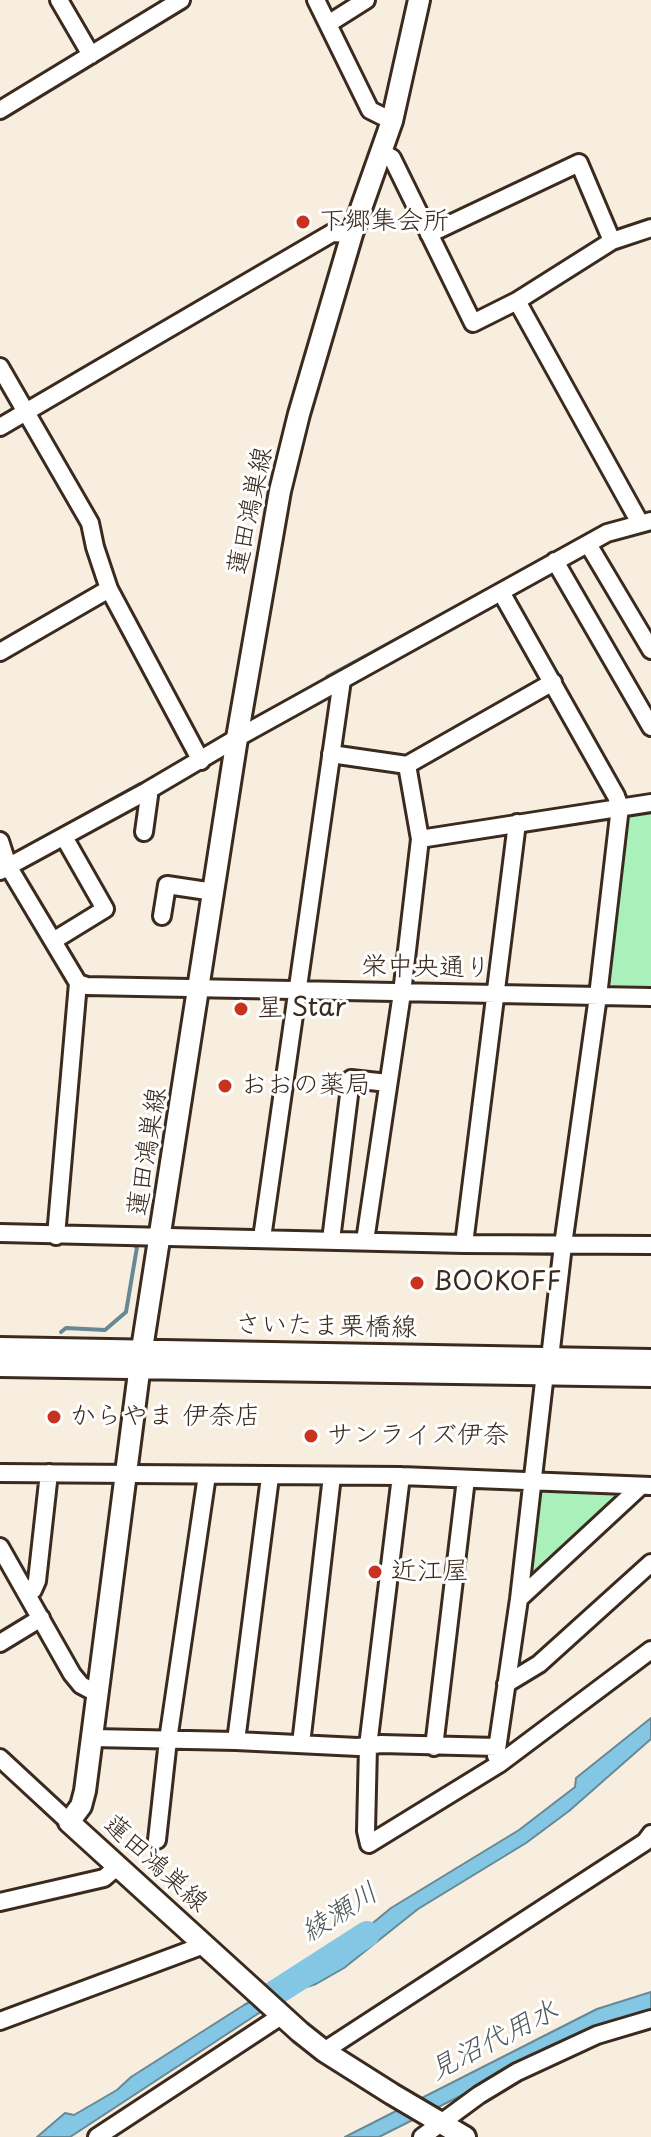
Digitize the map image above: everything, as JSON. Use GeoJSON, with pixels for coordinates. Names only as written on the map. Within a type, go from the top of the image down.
{"type":"FeatureCollection","features":[{"type":"Feature","properties":{"kind":"main road","name":"蓮田鴻巣線"},"geometry":{"type":"LineString","coordinates":[[419,0],[392,121],[352,234],[299,414],[280,491],[237,738],[141,1359],[93,1738],[81,1806],[69,1822],[324,2051],[465,2137]]}},
{"type":"Feature","properties":{"kind":"main road","name":"さいたま栗橋線"},"geometry":{"type":"LineString","coordinates":[[0,1348],[141,1359],[548,1366],[651,1360]]}},
{"type":"Feature","properties":{"kind":"main road","name":"さいたま栗橋線"},"geometry":{"type":"LineString","coordinates":[[0,1366],[141,1359]]}},
{"type":"Feature","properties":{"kind":"main road","name":"さいたま栗橋線"},"geometry":{"type":"LineString","coordinates":[[548,1366],[651,1376]]}},
{"type":"Feature","properties":{"kind":"street"},"geometry":{"type":"LineString","coordinates":[[59,0],[91,55]]}},
{"type":"Feature","properties":{"kind":"street"},"geometry":{"type":"LineString","coordinates":[[0,110],[181,0]]}},
{"type":"Feature","properties":{"kind":"street"},"geometry":{"type":"LineString","coordinates":[[316,0],[370,110],[392,121]]}},
{"type":"Feature","properties":{"kind":"street"},"geometry":{"type":"LineString","coordinates":[[328,24],[366,0]]}},
{"type":"Feature","properties":{"kind":"street"},"geometry":{"type":"LineString","coordinates":[[382,153],[392,158],[473,323],[517,301],[612,241],[651,228]]}},
{"type":"Feature","properties":{"kind":"street"},"geometry":{"type":"LineString","coordinates":[[429,234],[579,163],[612,241]]}},
{"type":"Feature","properties":{"kind":"street"},"geometry":{"type":"LineString","coordinates":[[0,427],[332,233],[352,234]]}},
{"type":"Feature","properties":{"kind":"street"},"geometry":{"type":"LineString","coordinates":[[4,868],[201,761],[555,561],[607,533],[646,522],[517,301]]}},
{"type":"Feature","properties":{"kind":"street"},"geometry":{"type":"LineString","coordinates":[[0,367],[90,523],[109,589],[201,761]]}},
{"type":"Feature","properties":{"kind":"street"},"geometry":{"type":"LineString","coordinates":[[588,544],[651,650]]}},
{"type":"Feature","properties":{"kind":"street"},"geometry":{"type":"LineString","coordinates":[[555,561],[651,727]]}},
{"type":"Feature","properties":{"kind":"street"},"geometry":{"type":"LineString","coordinates":[[0,652],[109,589]]}},
{"type":"Feature","properties":{"kind":"street"},"geometry":{"type":"LineString","coordinates":[[498,1756],[620,807],[501,592]]}},
{"type":"Feature","properties":{"kind":"street"},"geometry":{"type":"LineString","coordinates":[[262,1238],[342,680]]}},
{"type":"Feature","properties":{"kind":"street"},"geometry":{"type":"LineString","coordinates":[[331,754],[407,765],[553,682]]}},
{"type":"Feature","properties":{"kind":"street"},"geometry":{"type":"LineString","coordinates":[[365,1241],[402,993],[420,839],[407,765]]}},
{"type":"Feature","properties":{"kind":"street"},"geometry":{"type":"LineString","coordinates":[[144,832],[147,791]]}},
{"type":"Feature","properties":{"kind":"street"},"geometry":{"type":"LineString","coordinates":[[420,839],[651,803]]}},
{"type":"Feature","properties":{"kind":"street"},"geometry":{"type":"LineString","coordinates":[[464,1244],[517,823]]}},
{"type":"Feature","properties":{"kind":"street"},"geometry":{"type":"LineString","coordinates":[[53,941],[105,909],[64,837]]}},
{"type":"Feature","properties":{"kind":"street"},"geometry":{"type":"LineString","coordinates":[[0,841],[4,868],[78,983],[56,1236]]}},
{"type":"Feature","properties":{"kind":"street"},"geometry":{"type":"LineString","coordinates":[[162,916],[167,885],[214,892]]}},
{"type":"Feature","properties":{"kind":"street","name":"栄中央通り"},"geometry":{"type":"LineString","coordinates":[[78,983],[87,986],[651,997]]}},
{"type":"Feature","properties":{"kind":"street"},"geometry":{"type":"LineString","coordinates":[[331,1240],[351,1079],[388,1083]]}},
{"type":"Feature","properties":{"kind":"street"},"geometry":{"type":"LineString","coordinates":[[0,1233],[464,1244],[651,1245]]}},
{"type":"Feature","properties":{"kind":"street"},"geometry":{"type":"LineString","coordinates":[[0,1473],[401,1476],[646,1486]]}},
{"type":"Feature","properties":{"kind":"street"},"geometry":{"type":"LineString","coordinates":[[27,1594],[37,1581],[49,1473]]}},
{"type":"Feature","properties":{"kind":"street"},"geometry":{"type":"LineString","coordinates":[[157,1840],[168,1740],[207,1475]]}},
{"type":"Feature","properties":{"kind":"street"},"geometry":{"type":"LineString","coordinates":[[301,1744],[332,1476]]}},
{"type":"Feature","properties":{"kind":"street"},"geometry":{"type":"LineString","coordinates":[[401,1476],[368,1746],[366,1831],[369,1844],[626,1671],[651,1650]]}},
{"type":"Feature","properties":{"kind":"street"},"geometry":{"type":"LineString","coordinates":[[236,1741],[270,1477]]}},
{"type":"Feature","properties":{"kind":"street"},"geometry":{"type":"LineString","coordinates":[[434,1747],[466,1479]]}},
{"type":"Feature","properties":{"kind":"street"},"geometry":{"type":"LineString","coordinates":[[519,1599],[646,1486]]}},
{"type":"Feature","properties":{"kind":"street"},"geometry":{"type":"LineString","coordinates":[[0,1547],[72,1674],[81,1685],[98,1694]]}},
{"type":"Feature","properties":{"kind":"street"},"geometry":{"type":"LineString","coordinates":[[506,1684],[539,1664],[651,1563]]}},
{"type":"Feature","properties":{"kind":"street"},"geometry":{"type":"LineString","coordinates":[[0,1643],[41,1618]]}},
{"type":"Feature","properties":{"kind":"street"},"geometry":{"type":"LineString","coordinates":[[93,1738],[434,1747],[498,1756]]}},
{"type":"Feature","properties":{"kind":"street"},"geometry":{"type":"LineString","coordinates":[[0,1758],[69,1822]]}},
{"type":"Feature","properties":{"kind":"street"},"geometry":{"type":"LineString","coordinates":[[324,2051],[649,1842]]}},
{"type":"Feature","properties":{"kind":"street"},"geometry":{"type":"LineString","coordinates":[[0,1902],[104,1878],[118,1866]]}},
{"type":"Feature","properties":{"kind":"street"},"geometry":{"type":"LineString","coordinates":[[0,2021],[204,1945]]}},
{"type":"Feature","properties":{"kind":"street"},"geometry":{"type":"LineString","coordinates":[[97,2137],[280,2014]]}},
{"type":"Feature","properties":{"kind":"street"},"geometry":{"type":"LineString","coordinates":[[422,2137],[479,2095],[517,2072],[597,2035],[651,2019]]}},
{"type":"Feature","properties":{"kind":"green space"},"geometry":{"type":"Polygon","coordinates":[[[651,812],[651,986],[612,985],[607,979],[629,816],[651,812]]]}},
{"type":"Feature","properties":{"kind":"green space"},"geometry":{"type":"Polygon","coordinates":[[[537,1490],[619,1491],[621,1498],[534,1582],[527,1576],[537,1490]]]}},
{"type":"Feature","properties":{"kind":"water"},"geometry":{"type":"Polygon","coordinates":[[[651,1718],[651,1739],[569,1811],[526,1843],[418,1909],[344,1968],[316,1984],[291,1992],[70,2137],[37,2137],[65,2113],[74,2115],[244,2005],[323,1964],[391,1908],[519,1830],[575,1787],[576,1778],[651,1718]]]}},
{"type":"Feature","properties":{"kind":"water"},"geometry":{"type":"Polygon","coordinates":[[[651,1992],[651,2009],[599,2026],[379,2137],[345,2137],[597,2009],[651,1992]]]}},
{"type":"Feature","properties":{"kind":"waterway"},"geometry":{"type":"LineString","coordinates":[[327,677],[458,606]]}},
{"type":"Feature","properties":{"kind":"waterway"},"geometry":{"type":"LineString","coordinates":[[9,857],[140,784]]}},
{"type":"Feature","properties":{"kind":"waterway"},"geometry":{"type":"LineString","coordinates":[[61,1332],[66,1328],[105,1330],[126,1312],[137,1247],[130,1243]]}},
{"type":"Feature","properties":{"kind":"waterway"},"geometry":{"type":"LineString","coordinates":[[474,1252],[552,1254]]}},
{"type":"Feature","properties":{"kind":"waterway","name":"綾瀬川"},"geometry":{"type":"LineString","coordinates":[[272,1995],[367,1934]]}},
{"type":"Feature","properties":{"kind":"place","name":"下郷集会所"},"geometry":{"type":"Point","coordinates":[303,222]}},
{"type":"Feature","properties":{"kind":"place","name":"星 Star"},"geometry":{"type":"Point","coordinates":[241,1009]}},
{"type":"Feature","properties":{"kind":"place","name":"おおの薬局"},"geometry":{"type":"Point","coordinates":[225,1086]}},
{"type":"Feature","properties":{"kind":"place","name":"BOOKOFF"},"geometry":{"type":"Point","coordinates":[417,1283]}},
{"type":"Feature","properties":{"kind":"place","name":"からやま 伊奈店"},"geometry":{"type":"Point","coordinates":[54,1417]}},
{"type":"Feature","properties":{"kind":"place","name":"サンライズ伊奈"},"geometry":{"type":"Point","coordinates":[311,1436]}},
{"type":"Feature","properties":{"kind":"place","name":"近江屋"},"geometry":{"type":"Point","coordinates":[375,1572]}},
{"type":"Feature","properties":{"kind":"water label","name":"見沼代用水"},"geometry":{"type":"Point","coordinates":[494,2041]}}]}
